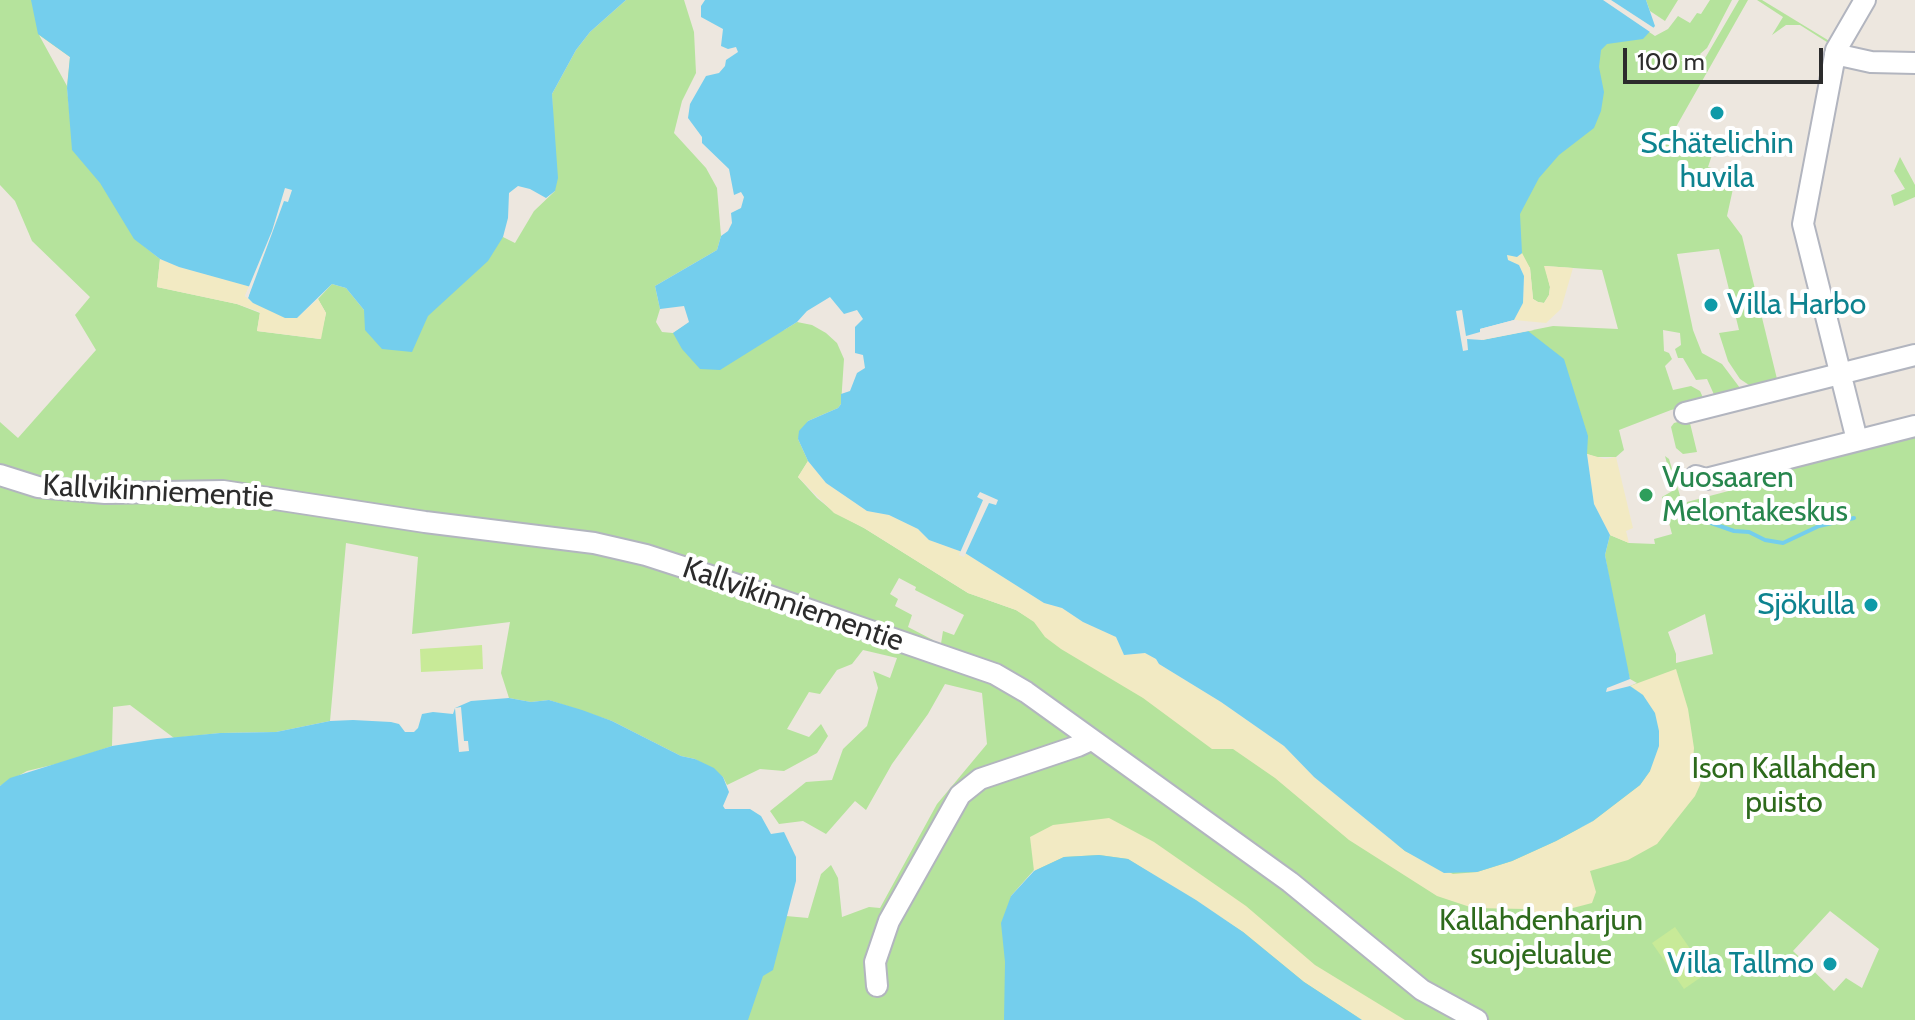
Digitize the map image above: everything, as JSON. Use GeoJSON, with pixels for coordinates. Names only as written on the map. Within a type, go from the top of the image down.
{"type":"FeatureCollection","features":[{"type":"Feature","properties":{"kind":"street"},"geometry":{"type":"LineString","coordinates":[[1857,440],[1803,224],[1835,54],[1865,0]]}},
{"type":"Feature","properties":{"kind":"street"},"geometry":{"type":"LineString","coordinates":[[1835,54],[1871,62],[1915,63]]}},
{"type":"Feature","properties":{"kind":"street"},"geometry":{"type":"LineString","coordinates":[[1685,413],[1915,355]]}},
{"type":"Feature","properties":{"kind":"street"},"geometry":{"type":"LineString","coordinates":[[1696,476],[1706,479],[1915,426]]}},
{"type":"Feature","properties":{"kind":"street","name":"Kallvikinniementie"},"geometry":{"type":"LineString","coordinates":[[0,475],[38,487],[105,493],[223,491],[425,522],[568,538],[633,552],[717,578],[995,674],[1026,692],[1290,882],[1422,990],[1477,1020]]}},
{"type":"Feature","properties":{"kind":"street"},"geometry":{"type":"LineString","coordinates":[[877,986],[875,962],[889,921],[960,795],[980,779],[1091,740]]}},
{"type":"Feature","properties":{"kind":"green space"},"geometry":{"type":"Polygon","coordinates":[[[0,0],[91,0],[67,88],[70,117],[145,247],[160,259],[157,287],[237,304],[260,313],[257,331],[320,339],[326,313],[318,299],[332,284],[346,288],[364,310],[503,237],[515,243],[534,211],[555,191],[552,94],[576,50],[590,32],[626,0],[684,0],[694,32],[696,73],[682,101],[674,133],[706,168],[717,188],[721,236],[717,250],[655,286],[660,309],[656,322],[662,332],[673,333],[690,322],[784,330],[797,322],[812,325],[826,333],[837,343],[844,359],[841,404],[808,421],[798,439],[808,461],[798,477],[817,498],[834,512],[968,593],[1016,610],[1444,873],[1593,821],[1643,695],[1630,686],[1637,683],[1630,679],[1621,646],[1605,555],[1610,535],[1629,543],[1655,544],[1654,539],[1672,534],[1666,512],[1684,507],[1687,502],[1770,480],[1768,469],[1915,431],[1915,1020],[1363,1020],[1034,870],[1011,896],[1036,1020],[713,1020],[786,916],[808,918],[821,874],[831,865],[838,878],[842,917],[869,907],[880,908],[937,804],[987,744],[982,693],[945,684],[892,764],[866,810],[855,801],[826,834],[803,821],[779,824],[770,811],[806,782],[832,780],[843,749],[867,726],[878,688],[873,671],[890,678],[897,658],[863,650],[852,664],[837,670],[820,694],[809,692],[787,729],[809,737],[821,724],[828,736],[817,753],[784,771],[760,769],[727,785],[723,777],[695,759],[681,756],[612,721],[549,700],[531,702],[509,698],[501,673],[510,622],[412,634],[418,557],[346,543],[330,721],[276,732],[174,738],[130,705],[113,707],[112,746],[27,771],[0,786],[0,422],[18,438],[96,350],[75,315],[90,297],[32,241],[15,201],[0,185],[0,0]],[[39,35],[67,86],[70,57],[39,35]],[[899,578],[890,594],[898,599],[895,606],[912,615],[908,627],[933,640],[931,648],[940,650],[943,631],[954,635],[964,615],[915,590],[916,587],[899,578]],[[1705,614],[1668,632],[1676,663],[1713,654],[1705,614]],[[1830,911],[1793,951],[1834,991],[1846,978],[1862,988],[1879,949],[1830,911]]]}},
{"type":"Feature","properties":{"kind":"green space"},"geometry":{"type":"Polygon","coordinates":[[[1646,0],[1678,0],[1665,21],[1650,11],[1646,0]]]}},
{"type":"Feature","properties":{"kind":"green space"},"geometry":{"type":"Polygon","coordinates":[[[1710,0],[1732,0],[1707,48],[1700,54],[1704,60],[1739,0],[1748,0],[1672,134],[1713,152],[1708,167],[1736,175],[1727,216],[1742,236],[1778,383],[1755,389],[1740,379],[1728,361],[1719,333],[1739,330],[1719,249],[1677,254],[1693,330],[1702,353],[1722,364],[1743,392],[1716,399],[1707,379],[1696,380],[1683,358],[1678,358],[1675,349],[1681,345],[1680,333],[1663,330],[1664,351],[1672,359],[1665,366],[1673,390],[1691,386],[1700,391],[1705,402],[1671,410],[1619,430],[1624,450],[1616,457],[1596,457],[1587,454],[1482,340],[1553,326],[1618,329],[1602,270],[1545,266],[1549,295],[1544,303],[1533,299],[1530,268],[1463,182],[1604,1],[1655,36],[1668,29],[1678,16],[1690,23],[1710,0]]]}},
{"type":"Feature","properties":{"kind":"green space"},"geometry":{"type":"Polygon","coordinates":[[[1757,0],[1762,0],[1830,44],[1800,25],[1786,25],[1772,35],[1783,17],[1757,0]]]}},
{"type":"Feature","properties":{"kind":"green space"},"geometry":{"type":"Polygon","coordinates":[[[1900,157],[1915,185],[1915,197],[1894,206],[1891,195],[1905,189],[1894,171],[1900,157]]]}},
{"type":"Feature","properties":{"kind":"green space"},"geometry":{"type":"Polygon","coordinates":[[[1689,419],[1697,452],[1683,454],[1676,448],[1671,427],[1674,423],[1689,419]]]}},
{"type":"Feature","properties":{"kind":"green space"},"geometry":{"type":"Polygon","coordinates":[[[1665,456],[1669,459],[1681,499],[1664,504],[1662,497],[1674,490],[1665,456]]]}},
{"type":"Feature","properties":{"kind":"green space"},"geometry":{"type":"Polygon","coordinates":[[[482,645],[483,669],[421,672],[420,649],[482,645]]]}},
{"type":"Feature","properties":{"kind":"green space"},"geometry":{"type":"Polygon","coordinates":[[[1675,927],[1707,973],[1684,989],[1652,943],[1675,927]]]}},
{"type":"Feature","properties":{"kind":"sand"},"geometry":{"type":"Polygon","coordinates":[[[1522,253],[1530,268],[1533,299],[1538,302],[1544,303],[1549,295],[1544,266],[1573,268],[1561,309],[1546,323],[1514,320],[1523,302],[1524,276],[1519,265],[1508,260],[1507,254],[1517,257],[1522,253]]]}},
{"type":"Feature","properties":{"kind":"sand"},"geometry":{"type":"Polygon","coordinates":[[[160,259],[249,286],[245,296],[253,303],[297,318],[318,299],[326,313],[321,339],[257,331],[260,312],[157,287],[160,259]]]}},
{"type":"Feature","properties":{"kind":"sand"},"geometry":{"type":"Polygon","coordinates":[[[1587,454],[1605,459],[1616,457],[1633,528],[1626,531],[1629,543],[1610,535],[1594,504],[1587,454]]]}},
{"type":"Feature","properties":{"kind":"sand"},"geometry":{"type":"Polygon","coordinates":[[[808,461],[826,483],[867,511],[889,515],[918,529],[929,540],[965,553],[1044,603],[1062,608],[1116,637],[1124,655],[1145,653],[1156,659],[1159,664],[1284,746],[1314,777],[1405,851],[1453,874],[1477,872],[1512,861],[1556,841],[1593,821],[1640,785],[1650,771],[1643,695],[1630,686],[1676,669],[1688,709],[1693,761],[1703,770],[1700,785],[1695,796],[1657,844],[1628,860],[1590,871],[1596,892],[1592,903],[1542,916],[1526,909],[1473,908],[1437,896],[1349,840],[1275,778],[1233,749],[1212,749],[1143,698],[1061,649],[1045,637],[1034,622],[1016,610],[968,593],[864,528],[834,513],[798,477],[808,461]]]}},
{"type":"Feature","properties":{"kind":"sand"},"geometry":{"type":"Polygon","coordinates":[[[1109,818],[1154,842],[1246,906],[1315,965],[1405,1020],[1362,1020],[1304,982],[1243,932],[1128,859],[1099,855],[1064,857],[1034,871],[1030,837],[1053,825],[1109,818]]]}},
{"type":"Feature","properties":{"kind":"water"},"geometry":{"type":"Polygon","coordinates":[[[31,0],[626,0],[590,32],[576,50],[552,94],[558,178],[555,191],[546,198],[518,186],[509,193],[503,237],[488,261],[428,316],[412,352],[382,349],[365,330],[364,310],[346,288],[332,284],[297,318],[285,318],[253,303],[248,298],[251,287],[179,267],[160,259],[134,239],[100,183],[72,150],[67,88],[70,57],[38,34],[31,0]]]}},
{"type":"Feature","properties":{"kind":"water"},"geometry":{"type":"Polygon","coordinates":[[[705,0],[1646,0],[1655,26],[1643,39],[1607,44],[1601,50],[1599,67],[1604,92],[1594,128],[1559,155],[1539,178],[1520,214],[1522,253],[1517,257],[1507,255],[1508,260],[1519,265],[1524,276],[1523,303],[1514,320],[1480,329],[1483,340],[1528,331],[1564,359],[1588,436],[1587,454],[1594,504],[1610,535],[1605,555],[1630,679],[1607,688],[1606,692],[1630,686],[1643,695],[1655,713],[1659,731],[1659,746],[1650,771],[1640,785],[1593,821],[1512,861],[1477,872],[1444,873],[1405,851],[1314,777],[1284,746],[1159,664],[1156,659],[1145,653],[1124,655],[1116,637],[1062,608],[1044,603],[965,553],[929,540],[918,529],[889,515],[867,511],[826,483],[808,461],[798,439],[799,431],[808,421],[838,408],[841,394],[850,391],[857,373],[865,368],[863,355],[855,353],[855,327],[863,319],[857,310],[844,314],[830,297],[807,311],[797,322],[720,370],[700,369],[682,349],[673,333],[689,322],[684,306],[660,309],[655,286],[717,250],[721,236],[732,223],[731,213],[741,208],[744,197],[741,192],[734,195],[729,169],[702,143],[702,137],[688,118],[690,104],[706,76],[719,73],[726,60],[738,52],[736,47],[728,49],[721,46],[723,29],[701,17],[701,6],[705,0]]]}},
{"type":"Feature","properties":{"kind":"water"},"geometry":{"type":"Polygon","coordinates":[[[509,698],[531,702],[549,700],[582,710],[714,768],[723,777],[729,792],[723,806],[725,809],[750,809],[761,816],[771,834],[784,832],[796,857],[796,881],[773,970],[763,976],[748,1020],[0,1020],[0,786],[10,778],[112,746],[157,739],[276,732],[330,721],[353,720],[391,722],[399,724],[405,732],[414,732],[422,714],[453,714],[455,708],[471,701],[509,698]]]}},
{"type":"Feature","properties":{"kind":"water"},"geometry":{"type":"Polygon","coordinates":[[[1099,855],[1128,859],[1196,900],[1243,932],[1304,982],[1362,1020],[1004,1020],[1005,962],[1001,923],[1011,896],[1034,871],[1064,857],[1099,855]]]}},
{"type":"Feature","properties":{"kind":"pier"},"geometry":{"type":"Polygon","coordinates":[[[1603,0],[1611,0],[1657,30],[1653,34],[1603,0]]]}},
{"type":"Feature","properties":{"kind":"pier"},"geometry":{"type":"Polygon","coordinates":[[[285,188],[292,190],[288,202],[284,201],[248,298],[245,296],[272,231],[285,188]]]}},
{"type":"Feature","properties":{"kind":"pier"},"geometry":{"type":"Polygon","coordinates":[[[1462,310],[1466,336],[1514,320],[1518,320],[1515,324],[1485,331],[1485,335],[1528,327],[1534,330],[1482,340],[1467,339],[1468,350],[1463,351],[1456,311],[1462,310]]]}},
{"type":"Feature","properties":{"kind":"pier"},"geometry":{"type":"Polygon","coordinates":[[[980,492],[998,500],[996,505],[989,503],[964,557],[959,555],[983,500],[977,497],[980,492]]]}},
{"type":"Feature","properties":{"kind":"pier"},"geometry":{"type":"Polygon","coordinates":[[[461,707],[464,741],[468,741],[469,751],[459,752],[455,708],[461,707]]]}},
{"type":"Feature","properties":{"kind":"waterway"},"geometry":{"type":"LineString","coordinates":[[1697,518],[1783,543],[1819,526],[1854,518]]}},
{"type":"Feature","properties":{"kind":"place","name":"Schätelichin huvila"},"geometry":{"type":"Point","coordinates":[1717,113]}},
{"type":"Feature","properties":{"kind":"place","name":"Villa Harbo"},"geometry":{"type":"Point","coordinates":[1711,305]}},
{"type":"Feature","properties":{"kind":"place","name":"Vuosaaren Melontakeskus"},"geometry":{"type":"Point","coordinates":[1646,495]}},
{"type":"Feature","properties":{"kind":"place","name":"Sjökulla"},"geometry":{"type":"Point","coordinates":[1871,605]}},
{"type":"Feature","properties":{"kind":"place","name":"Villa Tallmo"},"geometry":{"type":"Point","coordinates":[1830,964]}},
{"type":"Feature","properties":{"kind":"park label","name":"Ison Kallahden puisto"},"geometry":{"type":"Point","coordinates":[1784,786]}},
{"type":"Feature","properties":{"kind":"park label","name":"Kallahdenharjun suojelualue"},"geometry":{"type":"Point","coordinates":[1541,938]}}]}
